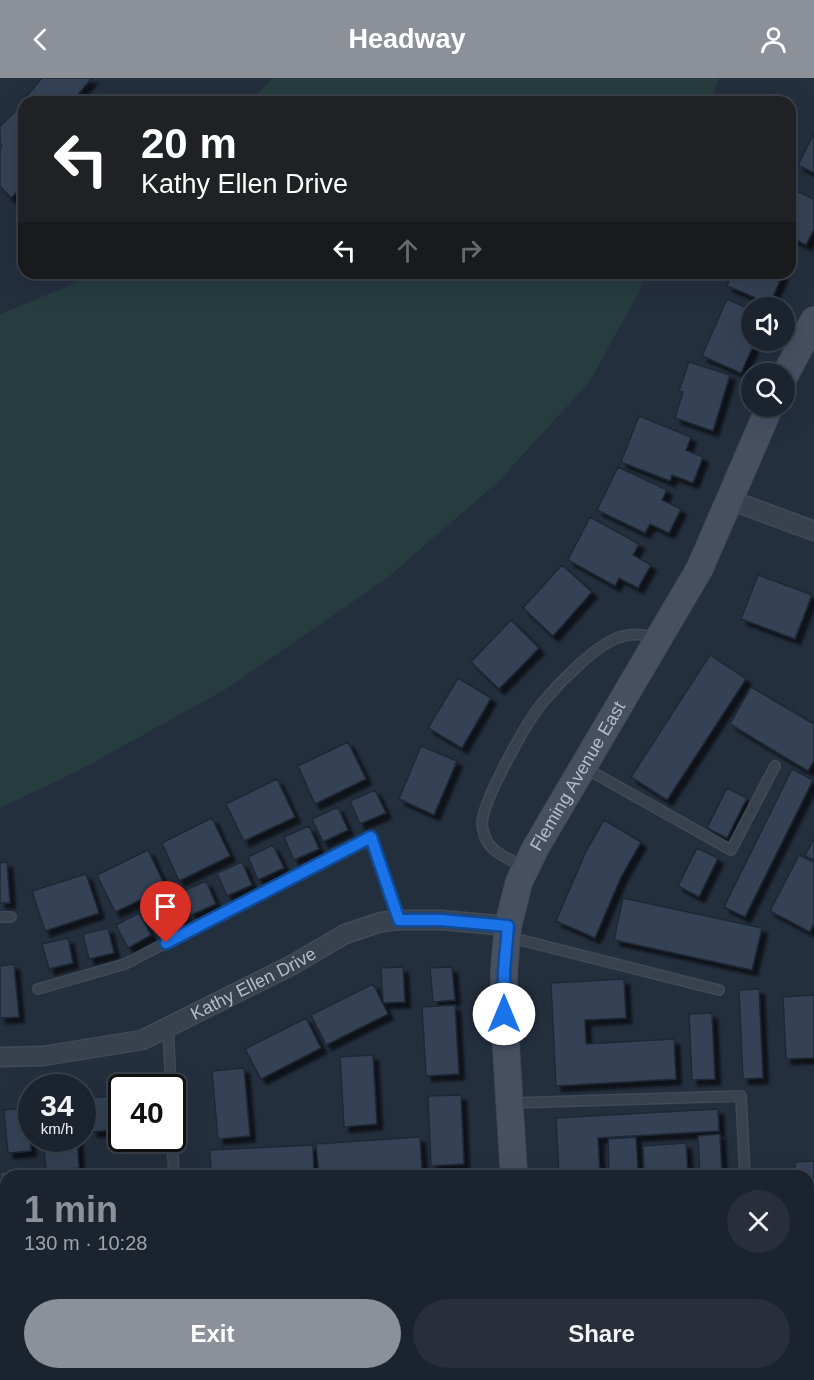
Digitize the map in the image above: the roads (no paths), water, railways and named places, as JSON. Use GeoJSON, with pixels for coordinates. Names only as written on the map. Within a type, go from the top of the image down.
{"type":"FeatureCollection","features":[{"type":"Feature","properties":{"kind":"street"},"geometry":{"type":"LineString","coordinates":[[791,363],[814,320]]}},
{"type":"Feature","properties":{"kind":"street","name":"Fleming Avenue East"},"geometry":{"type":"LineString","coordinates":[[514,1170],[504,1014],[504,971],[508,931],[519,882],[536,847],[700,568],[765,417]]}},
{"type":"Feature","properties":{"kind":"street"},"geometry":{"type":"LineString","coordinates":[[730,500],[814,531]]}},
{"type":"Feature","properties":{"kind":"street","name":"Kathy Ellen Drive"},"geometry":{"type":"LineString","coordinates":[[0,1058],[44,1056],[142,1040],[294,964],[345,934],[381,922],[441,920],[508,931]]}},
{"type":"Feature","properties":{"kind":"lane"},"geometry":{"type":"LineString","coordinates":[[526,868],[498,853],[485,839],[482,823],[506,762],[542,702],[583,662],[615,639],[636,633],[659,638]]}},
{"type":"Feature","properties":{"kind":"lane"},"geometry":{"type":"LineString","coordinates":[[583,766],[731,850],[775,766]]}},
{"type":"Feature","properties":{"kind":"lane"},"geometry":{"type":"LineString","coordinates":[[38,989],[124,964],[371,837],[399,920]]}},
{"type":"Feature","properties":{"kind":"lane"},"geometry":{"type":"LineString","coordinates":[[0,917],[10,917]]}},
{"type":"Feature","properties":{"kind":"lane"},"geometry":{"type":"LineString","coordinates":[[508,931],[719,990]]}},
{"type":"Feature","properties":{"kind":"lane"},"geometry":{"type":"LineString","coordinates":[[168,1027],[170,1074]]}},
{"type":"Feature","properties":{"kind":"lane"},"geometry":{"type":"LineString","coordinates":[[510,1103],[741,1096],[745,1170]]}},
{"type":"Feature","properties":{"kind":"lane"},"geometry":{"type":"LineString","coordinates":[[173,1152],[174,1170]]}}]}
